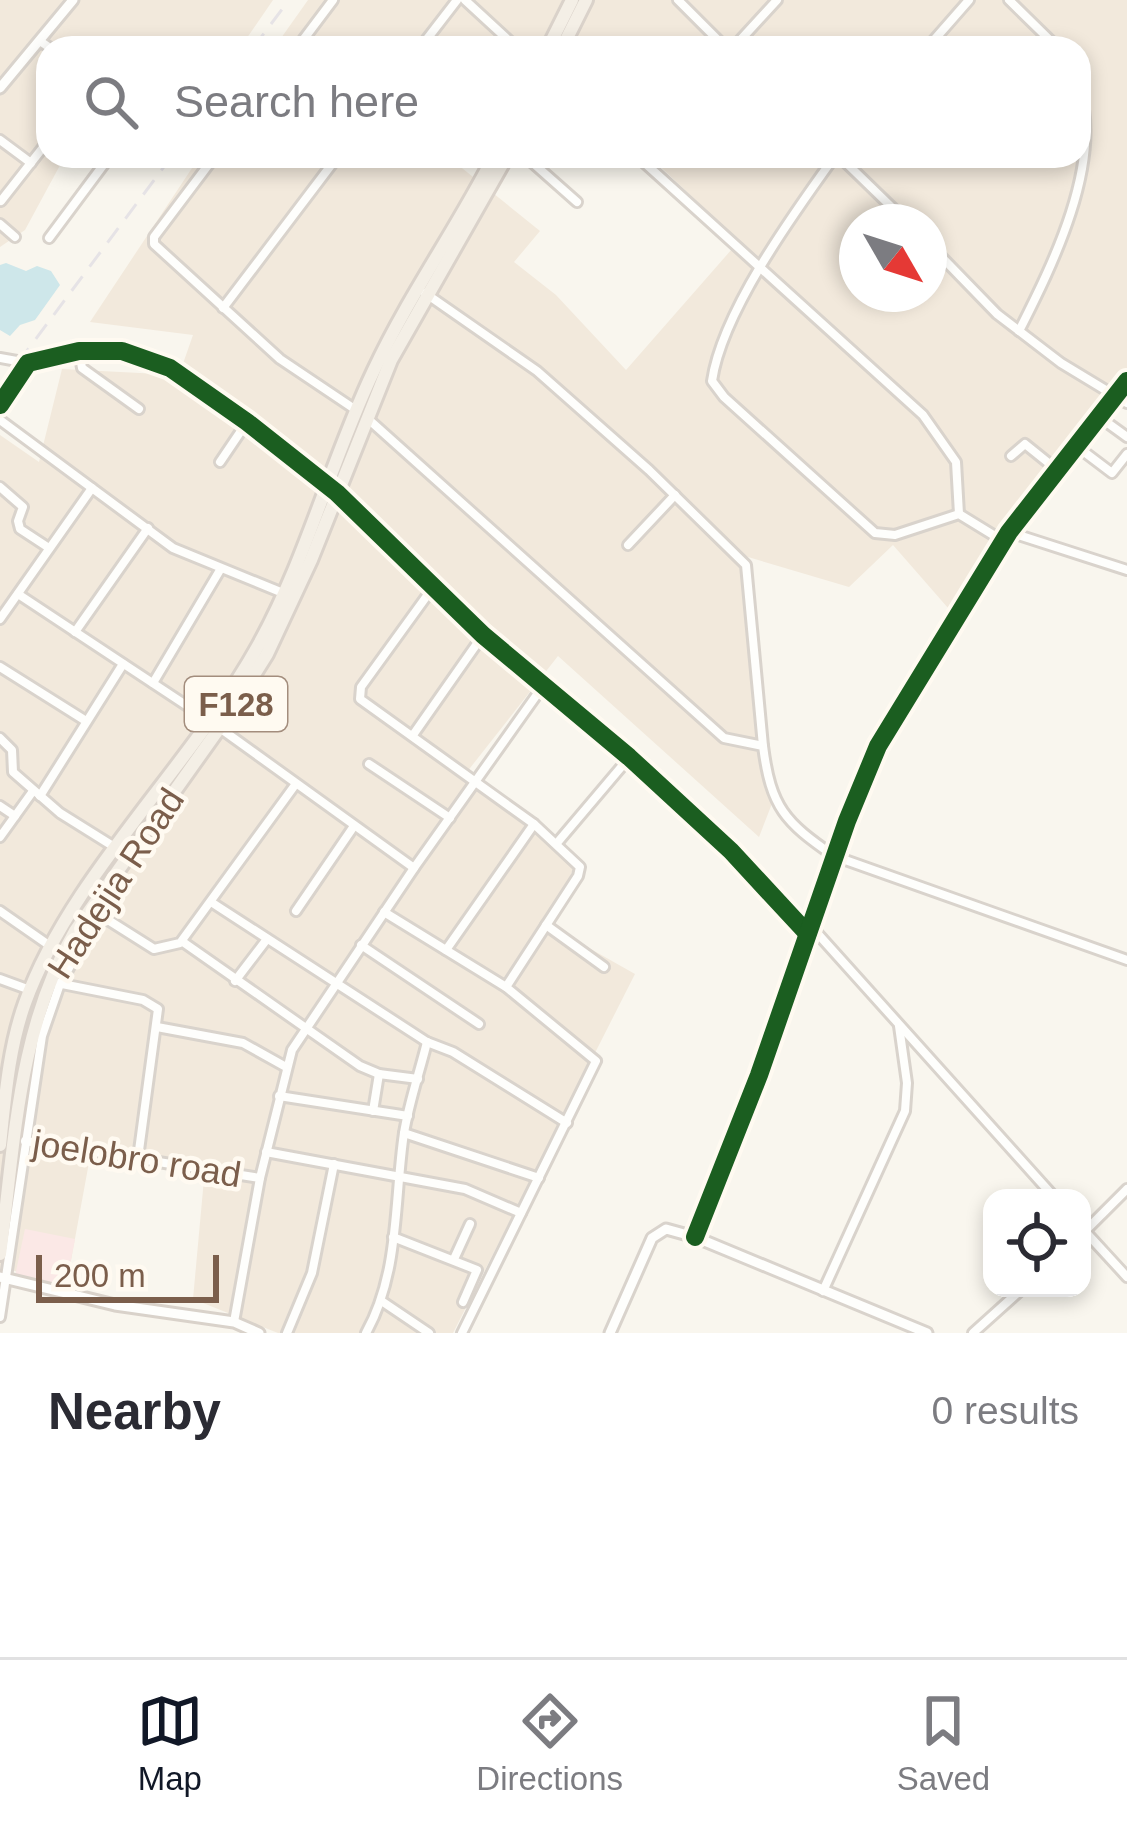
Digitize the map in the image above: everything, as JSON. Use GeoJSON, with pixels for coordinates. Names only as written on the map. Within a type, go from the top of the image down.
{"type":"FeatureCollection","features":[{"type":"Feature","properties":{"kind":"main road"},"geometry":{"type":"LineString","coordinates":[[554,36],[572,0]]}},
{"type":"Feature","properties":{"kind":"main road"},"geometry":{"type":"LineString","coordinates":[[568,36],[586,0]]}},
{"type":"Feature","properties":{"kind":"main road","name":"Hadejia Road"},"geometry":{"type":"LineString","coordinates":[[0,1254],[32,1032],[54,982],[117,849],[267,655],[302,582],[361,414],[488,168]]}},
{"type":"Feature","properties":{"kind":"main road","name":"Hadejia Road"},"geometry":{"type":"LineString","coordinates":[[422,291],[499,168]]}},
{"type":"Feature","properties":{"kind":"main road","name":"Hadejia Road"},"geometry":{"type":"LineString","coordinates":[[13,1142],[4,1079],[31,990],[53,948],[88,911],[215,725],[332,489]]}},
{"type":"Feature","properties":{"kind":"street"},"geometry":{"type":"LineString","coordinates":[[50,36],[74,0]]}},
{"type":"Feature","properties":{"kind":"street"},"geometry":{"type":"LineString","coordinates":[[306,36],[333,0]]}},
{"type":"Feature","properties":{"kind":"street"},"geometry":{"type":"LineString","coordinates":[[430,36],[461,0],[503,36]]}},
{"type":"Feature","properties":{"kind":"street"},"geometry":{"type":"LineString","coordinates":[[679,0],[717,36]]}},
{"type":"Feature","properties":{"kind":"street"},"geometry":{"type":"LineString","coordinates":[[742,36],[778,0]]}},
{"type":"Feature","properties":{"kind":"street"},"geometry":{"type":"LineString","coordinates":[[938,36],[969,0]]}},
{"type":"Feature","properties":{"kind":"street"},"geometry":{"type":"LineString","coordinates":[[1009,0],[1046,36]]}},
{"type":"Feature","properties":{"kind":"street"},"geometry":{"type":"LineString","coordinates":[[0,88],[36,53]]}},
{"type":"Feature","properties":{"kind":"street"},"geometry":{"type":"LineString","coordinates":[[0,140],[31,163]]}},
{"type":"Feature","properties":{"kind":"street"},"geometry":{"type":"LineString","coordinates":[[2,201],[36,157]]}},
{"type":"Feature","properties":{"kind":"street"},"geometry":{"type":"LineString","coordinates":[[49,238],[101,168]]}},
{"type":"Feature","properties":{"kind":"street"},"geometry":{"type":"LineString","coordinates":[[206,168],[153,241],[280,359],[361,414],[724,738],[764,746]]}},
{"type":"Feature","properties":{"kind":"street"},"geometry":{"type":"LineString","coordinates":[[223,308],[329,168]]}},
{"type":"Feature","properties":{"kind":"street"},"geometry":{"type":"LineString","coordinates":[[539,168],[577,202]]}},
{"type":"Feature","properties":{"kind":"street"},"geometry":{"type":"LineString","coordinates":[[651,168],[938,432],[956,462],[959,514]]}},
{"type":"Feature","properties":{"kind":"street"},"geometry":{"type":"LineString","coordinates":[[829,168],[760,265],[717,358],[715,388],[874,532],[895,536],[959,514],[1006,537],[1127,570]]}},
{"type":"Feature","properties":{"kind":"street"},"geometry":{"type":"LineString","coordinates":[[850,168],[888,204]]}},
{"type":"Feature","properties":{"kind":"street"},"geometry":{"type":"LineString","coordinates":[[1019,331],[1050,270],[1072,209],[1080,168]]}},
{"type":"Feature","properties":{"kind":"street"},"geometry":{"type":"LineString","coordinates":[[0,224],[15,237]]}},
{"type":"Feature","properties":{"kind":"street"},"geometry":{"type":"LineString","coordinates":[[947,263],[997,314],[1061,363],[1127,403]]}},
{"type":"Feature","properties":{"kind":"street"},"geometry":{"type":"LineString","coordinates":[[422,291],[537,371],[739,556],[750,575],[764,746],[775,803],[784,817],[835,856],[1127,960]]}},
{"type":"Feature","properties":{"kind":"street"},"geometry":{"type":"LineString","coordinates":[[0,358],[28,363],[103,349],[144,357],[170,368],[247,422],[332,489],[484,634],[731,851],[899,1024],[1047,1189]]}},
{"type":"Feature","properties":{"kind":"street"},"geometry":{"type":"LineString","coordinates":[[79,351],[82,368],[140,409]]}},
{"type":"Feature","properties":{"kind":"street"},"geometry":{"type":"LineString","coordinates":[[0,405],[28,363]]}},
{"type":"Feature","properties":{"kind":"street"},"geometry":{"type":"LineString","coordinates":[[695,1237],[878,746],[1006,537],[1127,381]]}},
{"type":"Feature","properties":{"kind":"street"},"geometry":{"type":"LineString","coordinates":[[1098,416],[1127,437]]}},
{"type":"Feature","properties":{"kind":"street"},"geometry":{"type":"LineString","coordinates":[[0,420],[173,548],[284,593]]}},
{"type":"Feature","properties":{"kind":"street"},"geometry":{"type":"LineString","coordinates":[[220,462],[247,422]]}},
{"type":"Feature","properties":{"kind":"street"},"geometry":{"type":"LineString","coordinates":[[1011,456],[1023,444],[1056,469]]}},
{"type":"Feature","properties":{"kind":"street"},"geometry":{"type":"LineString","coordinates":[[1075,445],[1112,472],[1127,454]]}},
{"type":"Feature","properties":{"kind":"street"},"geometry":{"type":"LineString","coordinates":[[0,487],[23,507],[17,521],[20,529],[49,548]]}},
{"type":"Feature","properties":{"kind":"street"},"geometry":{"type":"LineString","coordinates":[[0,619],[4,603],[18,594],[92,488]]}},
{"type":"Feature","properties":{"kind":"street"},"geometry":{"type":"LineString","coordinates":[[628,545],[675,495]]}},
{"type":"Feature","properties":{"kind":"street"},"geometry":{"type":"LineString","coordinates":[[75,632],[148,528]]}},
{"type":"Feature","properties":{"kind":"street"},"geometry":{"type":"LineString","coordinates":[[153,683],[220,570]]}},
{"type":"Feature","properties":{"kind":"street"},"geometry":{"type":"LineString","coordinates":[[434,586],[358,693],[360,699],[534,824],[580,867],[506,987]]}},
{"type":"Feature","properties":{"kind":"street"},"geometry":{"type":"LineString","coordinates":[[18,594],[215,725],[414,868]]}},
{"type":"Feature","properties":{"kind":"street"},"geometry":{"type":"LineString","coordinates":[[412,735],[484,634]]}},
{"type":"Feature","properties":{"kind":"street"},"geometry":{"type":"LineString","coordinates":[[0,837],[37,794],[123,664]]}},
{"type":"Feature","properties":{"kind":"street"},"geometry":{"type":"LineString","coordinates":[[0,667],[86,721]]}},
{"type":"Feature","properties":{"kind":"street"},"geometry":{"type":"LineString","coordinates":[[234,1322],[286,1067],[304,1030],[543,686]]}},
{"type":"Feature","properties":{"kind":"street"},"geometry":{"type":"LineString","coordinates":[[0,738],[12,751],[13,772],[117,849]]}},
{"type":"Feature","properties":{"kind":"street"},"geometry":{"type":"LineString","coordinates":[[557,843],[629,758]]}},
{"type":"Feature","properties":{"kind":"street"},"geometry":{"type":"LineString","coordinates":[[369,764],[450,818]]}},
{"type":"Feature","properties":{"kind":"street"},"geometry":{"type":"LineString","coordinates":[[88,911],[154,949],[183,942],[295,784]]}},
{"type":"Feature","properties":{"kind":"street"},"geometry":{"type":"LineString","coordinates":[[0,806],[15,816]]}},
{"type":"Feature","properties":{"kind":"street"},"geometry":{"type":"LineString","coordinates":[[446,950],[534,824]]}},
{"type":"Feature","properties":{"kind":"street"},"geometry":{"type":"LineString","coordinates":[[296,911],[354,826]]}},
{"type":"Feature","properties":{"kind":"street"},"geometry":{"type":"LineString","coordinates":[[211,902],[428,1042],[453,1052],[567,1123]]}},
{"type":"Feature","properties":{"kind":"street"},"geometry":{"type":"LineString","coordinates":[[0,911],[53,948]]}},
{"type":"Feature","properties":{"kind":"street"},"geometry":{"type":"LineString","coordinates":[[384,912],[506,987],[594,1055],[596,1066],[462,1333]]}},
{"type":"Feature","properties":{"kind":"street"},"geometry":{"type":"LineString","coordinates":[[546,926],[604,967]]}},
{"type":"Feature","properties":{"kind":"street"},"geometry":{"type":"LineString","coordinates":[[235,981],[267,939]]}},
{"type":"Feature","properties":{"kind":"street"},"geometry":{"type":"LineString","coordinates":[[183,942],[304,1030],[379,1074],[418,1079]]}},
{"type":"Feature","properties":{"kind":"street"},"geometry":{"type":"LineString","coordinates":[[361,946],[479,1024]]}},
{"type":"Feature","properties":{"kind":"street"},"geometry":{"type":"LineString","coordinates":[[0,979],[31,990]]}},
{"type":"Feature","properties":{"kind":"street"},"geometry":{"type":"LineString","coordinates":[[54,982],[158,1009],[138,1158]]}},
{"type":"Feature","properties":{"kind":"street"},"geometry":{"type":"LineString","coordinates":[[823,1292],[902,1122],[907,1083],[899,1024]]}},
{"type":"Feature","properties":{"kind":"street"},"geometry":{"type":"LineString","coordinates":[[157,1027],[243,1043],[286,1067]]}},
{"type":"Feature","properties":{"kind":"street"},"geometry":{"type":"LineString","coordinates":[[366,1333],[383,1302],[404,1133],[428,1042]]}},
{"type":"Feature","properties":{"kind":"street"},"geometry":{"type":"LineString","coordinates":[[373,1111],[379,1074]]}},
{"type":"Feature","properties":{"kind":"street"},"geometry":{"type":"LineString","coordinates":[[279,1096],[408,1116]]}},
{"type":"Feature","properties":{"kind":"street"},"geometry":{"type":"LineString","coordinates":[[404,1133],[539,1178]]}},
{"type":"Feature","properties":{"kind":"street"},"geometry":{"type":"LineString","coordinates":[[0,1317],[13,1142]]}},
{"type":"Feature","properties":{"kind":"street","name":"joelobro road"},"geometry":{"type":"LineString","coordinates":[[13,1142],[260,1178]]}},
{"type":"Feature","properties":{"kind":"street"},"geometry":{"type":"LineString","coordinates":[[266,1152],[465,1189],[521,1213]]}},
{"type":"Feature","properties":{"kind":"street"},"geometry":{"type":"LineString","coordinates":[[287,1333],[312,1273],[334,1164]]}},
{"type":"Feature","properties":{"kind":"street"},"geometry":{"type":"LineString","coordinates":[[1091,1224],[1127,1189]]}},
{"type":"Feature","properties":{"kind":"street"},"geometry":{"type":"LineString","coordinates":[[454,1259],[470,1224]]}},
{"type":"Feature","properties":{"kind":"street"},"geometry":{"type":"LineString","coordinates":[[610,1333],[652,1238],[666,1229],[927,1333]]}},
{"type":"Feature","properties":{"kind":"street"},"geometry":{"type":"LineString","coordinates":[[393,1237],[477,1270],[463,1302]]}},
{"type":"Feature","properties":{"kind":"street"},"geometry":{"type":"LineString","coordinates":[[1091,1240],[1127,1277]]}},
{"type":"Feature","properties":{"kind":"street"},"geometry":{"type":"LineString","coordinates":[[4,1278],[115,1305],[234,1322],[259,1333]]}},
{"type":"Feature","properties":{"kind":"street"},"geometry":{"type":"LineString","coordinates":[[973,1333],[1012,1297]]}},
{"type":"Feature","properties":{"kind":"street"},"geometry":{"type":"LineString","coordinates":[[383,1302],[429,1333]]}},
{"type":"Feature","properties":{"kind":"shaded area"},"geometry":{"type":"Polygon","coordinates":[[[0,0],[273,0],[248,36],[36,36],[36,168],[59,168],[25,230],[0,247],[0,0]]]}},
{"type":"Feature","properties":{"kind":"shaded area"},"geometry":{"type":"Polygon","coordinates":[[[308,0],[1127,0],[1127,380],[1006,534],[955,616],[893,545],[849,587],[738,554],[773,801],[759,837],[558,656],[463,777],[492,791],[573,869],[550,926],[635,974],[453,1333],[278,1333],[193,1299],[205,1168],[90,1157],[67,1282],[10,1270],[0,1298],[0,435],[39,462],[62,369],[179,375],[193,335],[90,322],[192,168],[462,168],[540,231],[514,262],[556,295],[626,370],[739,241],[662,168],[1091,168],[1091,36],[282,36],[308,0]]]}},
{"type":"Feature","properties":{"kind":"shaded area"},"geometry":{"type":"Polygon","coordinates":[[[25,1229],[75,1239],[66,1286],[15,1276],[25,1229]]]}},
{"type":"Feature","properties":{"kind":"water"},"geometry":{"type":"Polygon","coordinates":[[[0,265],[26,271],[37,266],[51,271],[60,285],[35,320],[20,325],[10,336],[0,330],[0,265]]]}},
{"type":"Feature","properties":{"kind":"railway"},"geometry":{"type":"LineString","coordinates":[[262,36],[289,0]]}},
{"type":"Feature","properties":{"kind":"railway"},"geometry":{"type":"LineString","coordinates":[[0,387],[163,168]]}},
{"type":"Feature","properties":{"kind":"cycle path"},"geometry":{"type":"LineString","coordinates":[[0,405],[28,363],[79,351],[122,351],[170,368],[337,493],[483,635],[629,757],[731,851],[806,932]]}},
{"type":"Feature","properties":{"kind":"cycle path"},"geometry":{"type":"LineString","coordinates":[[695,1237],[878,746],[1009,532],[1127,381]]}}]}
